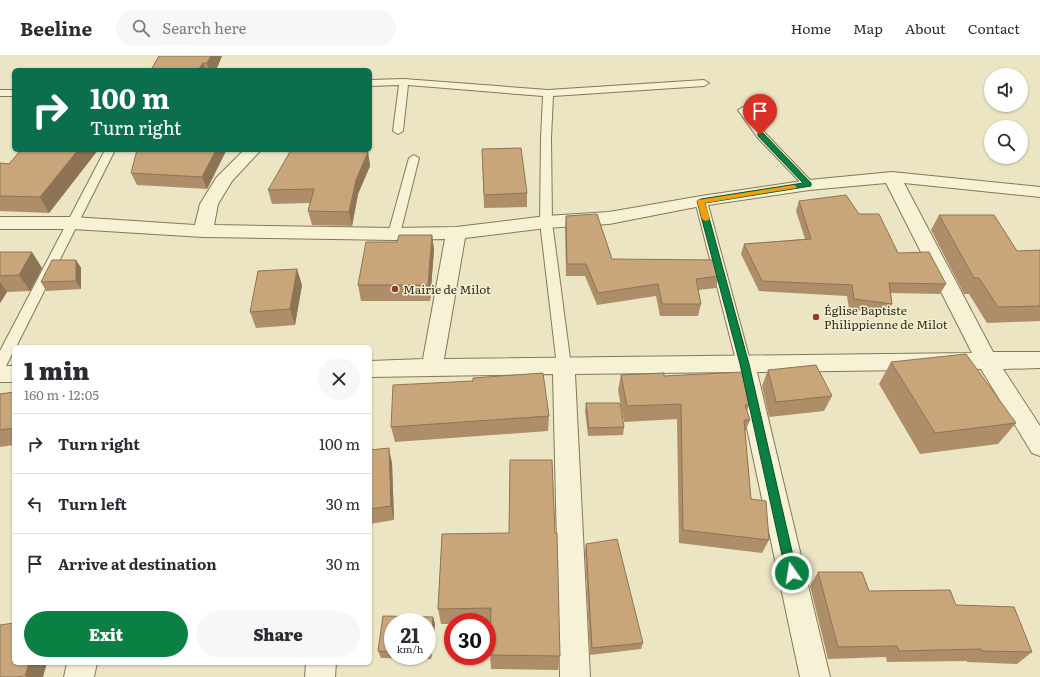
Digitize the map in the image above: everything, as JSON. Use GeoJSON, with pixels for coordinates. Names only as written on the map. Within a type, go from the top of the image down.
{"type":"FeatureCollection","features":[{"type":"Feature","properties":{"kind":"street"},"geometry":{"type":"LineString","coordinates":[[203,231],[209,204],[225,178],[252,152]]}},
{"type":"Feature","properties":{"kind":"street"},"geometry":{"type":"LineString","coordinates":[[892,177],[987,361],[1040,446]]}},
{"type":"Feature","properties":{"kind":"street"},"geometry":{"type":"LineString","coordinates":[[0,223],[73,222],[203,231],[394,234],[456,233],[546,222],[609,218],[701,201],[808,185],[892,177],[1040,192]]}},
{"type":"Feature","properties":{"kind":"street"},"geometry":{"type":"LineString","coordinates":[[432,367],[456,233]]}},
{"type":"Feature","properties":{"kind":"street"},"geometry":{"type":"LineString","coordinates":[[372,370],[432,367],[1040,360]]}},
{"type":"Feature","properties":{"kind":"street"},"geometry":{"type":"LineString","coordinates":[[744,364],[816,677]]}},
{"type":"Feature","properties":{"kind":"street"},"geometry":{"type":"LineString","coordinates":[[564,366],[576,677]]}},
{"type":"Feature","properties":{"kind":"street"},"geometry":{"type":"LineString","coordinates":[[0,374],[12,374]]}},
{"type":"Feature","properties":{"kind":"street"},"geometry":{"type":"LineString","coordinates":[[79,677],[82,665]]}},
{"type":"Feature","properties":{"kind":"street"},"geometry":{"type":"LineString","coordinates":[[320,677],[321,665]]}},
{"type":"Feature","properties":{"kind":"lane"},"geometry":{"type":"LineString","coordinates":[[372,82],[404,82],[548,93],[704,83]]}},
{"type":"Feature","properties":{"kind":"lane"},"geometry":{"type":"LineString","coordinates":[[398,131],[404,82]]}},
{"type":"Feature","properties":{"kind":"lane"},"geometry":{"type":"LineString","coordinates":[[0,93],[12,93]]}},
{"type":"Feature","properties":{"kind":"lane"},"geometry":{"type":"LineString","coordinates":[[548,93],[546,138],[546,222],[564,366]]}},
{"type":"Feature","properties":{"kind":"lane"},"geometry":{"type":"LineString","coordinates":[[743,110],[760,135],[808,185]]}},
{"type":"Feature","properties":{"kind":"lane"},"geometry":{"type":"LineString","coordinates":[[0,364],[109,152]]}},
{"type":"Feature","properties":{"kind":"lane"},"geometry":{"type":"LineString","coordinates":[[394,234],[414,158]]}},
{"type":"Feature","properties":{"kind":"lane"},"geometry":{"type":"LineString","coordinates":[[701,201],[744,364]]}},
{"type":"Feature","properties":{"kind":"building"},"geometry":{"type":"Polygon","coordinates":[[[159,56],[211,56],[207,63],[203,63],[199,68],[152,68],[159,56]]]}},
{"type":"Feature","properties":{"kind":"building"},"geometry":{"type":"Polygon","coordinates":[[[521,148],[527,193],[484,195],[482,149],[521,148]]]}},
{"type":"Feature","properties":{"kind":"building"},"geometry":{"type":"Polygon","coordinates":[[[19,152],[76,152],[40,197],[0,196],[0,163],[9,164],[19,152]]]}},
{"type":"Feature","properties":{"kind":"building"},"geometry":{"type":"Polygon","coordinates":[[[136,152],[215,152],[202,177],[131,173],[136,152]]]}},
{"type":"Feature","properties":{"kind":"building"},"geometry":{"type":"Polygon","coordinates":[[[290,152],[368,152],[356,180],[349,212],[308,211],[314,189],[268,190],[290,152]]]}},
{"type":"Feature","properties":{"kind":"building"},"geometry":{"type":"Polygon","coordinates":[[[846,195],[859,214],[879,214],[898,253],[929,252],[946,284],[889,283],[892,304],[854,299],[852,285],[762,281],[744,244],[811,239],[799,201],[846,195]]]}},
{"type":"Feature","properties":{"kind":"building"},"geometry":{"type":"Polygon","coordinates":[[[597,214],[612,259],[715,260],[719,276],[696,279],[701,304],[662,304],[658,284],[598,293],[586,264],[567,264],[566,216],[597,214]]]}},
{"type":"Feature","properties":{"kind":"building"},"geometry":{"type":"Polygon","coordinates":[[[939,215],[994,215],[1017,251],[1040,250],[1040,306],[998,307],[979,278],[974,278],[939,215]]]}},
{"type":"Feature","properties":{"kind":"building"},"geometry":{"type":"Polygon","coordinates":[[[399,235],[432,235],[428,285],[358,285],[366,242],[397,242],[399,235]]]}},
{"type":"Feature","properties":{"kind":"building"},"geometry":{"type":"Polygon","coordinates":[[[0,252],[32,252],[19,275],[0,276],[0,252]]]}},
{"type":"Feature","properties":{"kind":"building"},"geometry":{"type":"Polygon","coordinates":[[[52,260],[76,260],[76,281],[41,282],[52,260]]]}},
{"type":"Feature","properties":{"kind":"building"},"geometry":{"type":"Polygon","coordinates":[[[297,269],[290,309],[250,312],[258,271],[297,269]]]}},
{"type":"Feature","properties":{"kind":"building"},"geometry":{"type":"Polygon","coordinates":[[[966,354],[1016,423],[935,433],[891,362],[966,354]]]}},
{"type":"Feature","properties":{"kind":"building"},"geometry":{"type":"Polygon","coordinates":[[[816,365],[832,396],[776,402],[768,370],[816,365]]]}},
{"type":"Feature","properties":{"kind":"building"},"geometry":{"type":"Polygon","coordinates":[[[742,372],[749,405],[745,405],[750,420],[744,420],[751,499],[766,501],[769,540],[683,530],[681,404],[627,406],[621,375],[664,373],[664,376],[742,372]]]}},
{"type":"Feature","properties":{"kind":"building"},"geometry":{"type":"Polygon","coordinates":[[[543,373],[549,416],[391,427],[393,385],[473,381],[473,378],[543,373]]]}},
{"type":"Feature","properties":{"kind":"building"},"geometry":{"type":"Polygon","coordinates":[[[12,392],[12,428],[0,430],[0,394],[12,392]]]}},
{"type":"Feature","properties":{"kind":"building"},"geometry":{"type":"Polygon","coordinates":[[[586,403],[620,403],[624,427],[589,428],[586,403]]]}},
{"type":"Feature","properties":{"kind":"building"},"geometry":{"type":"Polygon","coordinates":[[[389,448],[391,506],[372,509],[372,450],[389,448]]]}},
{"type":"Feature","properties":{"kind":"building"},"geometry":{"type":"Polygon","coordinates":[[[510,460],[552,460],[555,533],[557,533],[560,656],[496,655],[496,613],[491,613],[491,608],[438,609],[442,534],[509,533],[510,460]]]}},
{"type":"Feature","properties":{"kind":"building"},"geometry":{"type":"Polygon","coordinates":[[[617,539],[643,643],[592,648],[586,544],[617,539]]]}},
{"type":"Feature","properties":{"kind":"building"},"geometry":{"type":"Polygon","coordinates":[[[818,572],[862,572],[869,591],[950,590],[956,605],[1014,607],[1032,652],[981,651],[981,649],[899,651],[897,646],[838,647],[818,572]]]}},
{"type":"Feature","properties":{"kind":"building"},"geometry":{"type":"Polygon","coordinates":[[[383,616],[384,616],[384,651],[378,651],[383,616]]]}},
{"type":"Feature","properties":{"kind":"building"},"geometry":{"type":"Polygon","coordinates":[[[12,623],[12,665],[28,665],[25,676],[0,677],[0,625],[12,623]]]}},
{"type":"Feature","properties":{"kind":"slow traffic"},"geometry":{"type":"LineString","coordinates":[[706,219],[701,201],[794,187]]}},
{"type":"Feature","properties":{"kind":"place","name":"Mairie de Milot"},"geometry":{"type":"Point","coordinates":[395,289]}},
{"type":"Feature","properties":{"kind":"place","name":"Église Baptiste Philippienne de Milot"},"geometry":{"type":"Point","coordinates":[816,317]}},
{"type":"Feature","properties":{"kind":"route"},"geometry":{"type":"LineString","coordinates":[[760,135],[808,185],[701,201],[744,364],[792,573]]}}]}
